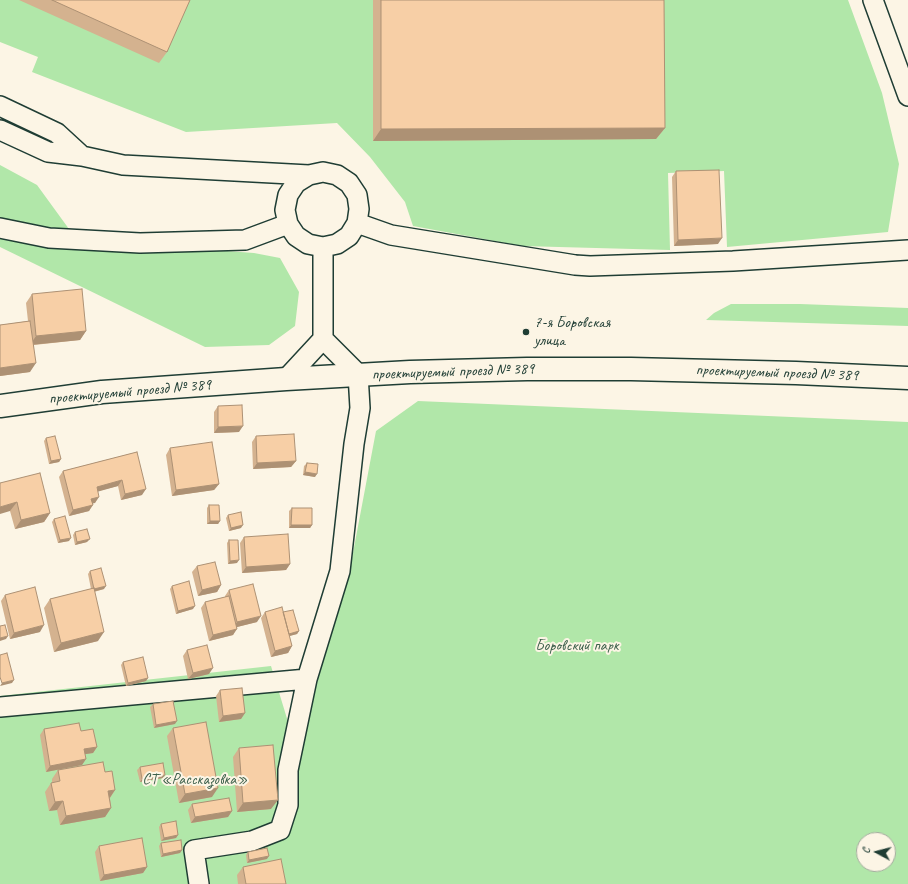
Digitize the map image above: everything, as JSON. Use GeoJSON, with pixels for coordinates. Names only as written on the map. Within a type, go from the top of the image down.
{"type":"FeatureCollection","features":[{"type":"Feature","properties":{"kind":"main road","name":"проектируемый проезд № 389"},"geometry":{"type":"LineString","coordinates":[[0,406],[102,392],[358,374],[527,369],[631,369],[796,373],[908,378]]}},
{"type":"Feature","properties":{"kind":"street"},"geometry":{"type":"LineString","coordinates":[[873,0],[903,65],[908,96]]}},
{"type":"Feature","properties":{"kind":"street"},"geometry":{"type":"LineString","coordinates":[[0,106],[57,132],[82,156]]}},
{"type":"Feature","properties":{"kind":"street"},"geometry":{"type":"LineString","coordinates":[[0,130],[48,152],[82,156],[103,162],[129,166],[309,175],[323,172],[337,175],[349,183],[357,195],[359,209],[357,223],[349,236],[337,244],[322,247],[308,244],[296,236],[288,224],[285,210],[288,195],[296,183],[309,175]]}},
{"type":"Feature","properties":{"kind":"street"},"geometry":{"type":"LineString","coordinates":[[357,223],[391,235],[575,265],[590,266],[733,261],[908,250]]}},
{"type":"Feature","properties":{"kind":"street"},"geometry":{"type":"LineString","coordinates":[[0,228],[49,238],[147,242],[245,240],[288,224]]}},
{"type":"Feature","properties":{"kind":"street"},"geometry":{"type":"LineString","coordinates":[[286,379],[323,339],[322,247]]}},
{"type":"Feature","properties":{"kind":"street"},"geometry":{"type":"LineString","coordinates":[[199,884],[194,850],[252,841],[280,830],[288,805],[288,770],[306,680],[340,570],[354,444],[360,408],[358,374],[323,339]]}},
{"type":"Feature","properties":{"kind":"street"},"geometry":{"type":"LineString","coordinates":[[0,707],[306,680]]}},
{"type":"Feature","properties":{"kind":"green space"},"geometry":{"type":"Polygon","coordinates":[[[0,0],[848,0],[882,93],[899,164],[888,232],[727,247],[724,171],[668,173],[670,250],[522,246],[413,226],[405,202],[370,157],[337,123],[186,132],[32,72],[38,57],[0,42],[0,0]]]}},
{"type":"Feature","properties":{"kind":"green space"},"geometry":{"type":"Polygon","coordinates":[[[0,165],[37,185],[77,240],[254,253],[280,258],[299,292],[295,326],[269,345],[205,347],[0,247],[0,165]]]}},
{"type":"Feature","properties":{"kind":"green space"},"geometry":{"type":"Polygon","coordinates":[[[731,304],[800,304],[908,308],[908,326],[706,320],[714,313],[731,304]]]}},
{"type":"Feature","properties":{"kind":"green space","name":"Боровский парк"},"geometry":{"type":"Polygon","coordinates":[[[418,401],[908,422],[908,884],[0,884],[0,696],[271,666],[299,758],[303,716],[349,574],[376,431],[418,401]]]}},
{"type":"Feature","properties":{"kind":"building"},"geometry":{"type":"Polygon","coordinates":[[[52,0],[190,0],[167,52],[52,0]]]}},
{"type":"Feature","properties":{"kind":"building"},"geometry":{"type":"Polygon","coordinates":[[[381,0],[664,0],[665,128],[381,129],[381,0]]]}},
{"type":"Feature","properties":{"kind":"building"},"geometry":{"type":"Polygon","coordinates":[[[719,170],[722,238],[678,240],[676,171],[719,170]]]}},
{"type":"Feature","properties":{"kind":"building"},"geometry":{"type":"Polygon","coordinates":[[[82,289],[86,331],[36,336],[32,294],[82,289]]]}},
{"type":"Feature","properties":{"kind":"building"},"geometry":{"type":"Polygon","coordinates":[[[30,321],[36,363],[0,368],[0,325],[30,321]]]}},
{"type":"Feature","properties":{"kind":"building"},"geometry":{"type":"Polygon","coordinates":[[[242,405],[243,426],[218,427],[218,406],[242,405]]]}},
{"type":"Feature","properties":{"kind":"building"},"geometry":{"type":"Polygon","coordinates":[[[294,434],[296,461],[257,463],[256,436],[294,434]]]}},
{"type":"Feature","properties":{"kind":"building"},"geometry":{"type":"Polygon","coordinates":[[[55,436],[61,459],[51,461],[46,438],[55,436]]]}},
{"type":"Feature","properties":{"kind":"building"},"geometry":{"type":"Polygon","coordinates":[[[212,442],[219,484],[176,490],[170,448],[212,442]]]}},
{"type":"Feature","properties":{"kind":"building"},"geometry":{"type":"Polygon","coordinates":[[[137,452],[146,489],[125,494],[122,480],[97,487],[99,497],[91,499],[93,505],[73,510],[63,471],[137,452]]]}},
{"type":"Feature","properties":{"kind":"building"},"geometry":{"type":"Polygon","coordinates":[[[307,463],[318,464],[317,474],[305,472],[307,463]]]}},
{"type":"Feature","properties":{"kind":"building"},"geometry":{"type":"Polygon","coordinates":[[[40,473],[50,513],[21,520],[17,502],[0,507],[0,483],[40,473]]]}},
{"type":"Feature","properties":{"kind":"building"},"geometry":{"type":"Polygon","coordinates":[[[209,505],[219,505],[220,521],[210,521],[209,505]]]}},
{"type":"Feature","properties":{"kind":"building"},"geometry":{"type":"Polygon","coordinates":[[[292,508],[312,508],[312,525],[291,525],[292,508]]]}},
{"type":"Feature","properties":{"kind":"building"},"geometry":{"type":"Polygon","coordinates":[[[241,512],[243,525],[231,528],[228,515],[241,512]]]}},
{"type":"Feature","properties":{"kind":"building"},"geometry":{"type":"Polygon","coordinates":[[[65,516],[71,538],[60,540],[54,519],[65,516]]]}},
{"type":"Feature","properties":{"kind":"building"},"geometry":{"type":"Polygon","coordinates":[[[87,529],[90,539],[77,542],[75,532],[87,529]]]}},
{"type":"Feature","properties":{"kind":"building"},"geometry":{"type":"Polygon","coordinates":[[[288,534],[290,564],[246,567],[244,537],[288,534]]]}},
{"type":"Feature","properties":{"kind":"building"},"geometry":{"type":"Polygon","coordinates":[[[229,540],[238,540],[239,560],[230,561],[229,540]]]}},
{"type":"Feature","properties":{"kind":"building"},"geometry":{"type":"Polygon","coordinates":[[[215,562],[221,585],[202,590],[197,566],[215,562]]]}},
{"type":"Feature","properties":{"kind":"building"},"geometry":{"type":"Polygon","coordinates":[[[101,568],[106,586],[94,589],[90,571],[101,568]]]}},
{"type":"Feature","properties":{"kind":"building"},"geometry":{"type":"Polygon","coordinates":[[[189,581],[195,606],[178,611],[172,586],[189,581]]]}},
{"type":"Feature","properties":{"kind":"building"},"geometry":{"type":"Polygon","coordinates":[[[253,584],[261,616],[237,622],[229,590],[253,584]]]}},
{"type":"Feature","properties":{"kind":"building"},"geometry":{"type":"Polygon","coordinates":[[[35,587],[44,625],[14,633],[5,595],[35,587]]]}},
{"type":"Feature","properties":{"kind":"building"},"geometry":{"type":"Polygon","coordinates":[[[94,588],[104,632],[61,643],[50,599],[94,588]]]}},
{"type":"Feature","properties":{"kind":"building"},"geometry":{"type":"Polygon","coordinates":[[[229,596],[237,629],[213,635],[205,602],[229,596]]]}},
{"type":"Feature","properties":{"kind":"building"},"geometry":{"type":"Polygon","coordinates":[[[282,607],[292,646],[275,651],[265,612],[282,607]]]}},
{"type":"Feature","properties":{"kind":"building"},"geometry":{"type":"Polygon","coordinates":[[[293,610],[299,631],[289,634],[283,612],[293,610]]]}},
{"type":"Feature","properties":{"kind":"building"},"geometry":{"type":"Polygon","coordinates":[[[5,625],[8,636],[0,638],[0,626],[5,625]]]}},
{"type":"Feature","properties":{"kind":"building"},"geometry":{"type":"Polygon","coordinates":[[[207,645],[213,668],[193,673],[187,650],[207,645]]]}},
{"type":"Feature","properties":{"kind":"building"},"geometry":{"type":"Polygon","coordinates":[[[7,653],[14,680],[2,683],[0,677],[0,655],[7,653]]]}},
{"type":"Feature","properties":{"kind":"building"},"geometry":{"type":"Polygon","coordinates":[[[143,657],[148,678],[128,683],[123,662],[143,657]]]}},
{"type":"Feature","properties":{"kind":"building"},"geometry":{"type":"Polygon","coordinates":[[[242,688],[245,713],[223,716],[220,690],[242,688]]]}},
{"type":"Feature","properties":{"kind":"building"},"geometry":{"type":"Polygon","coordinates":[[[173,701],[177,721],[156,725],[153,704],[173,701]]]}},
{"type":"Feature","properties":{"kind":"building"},"geometry":{"type":"Polygon","coordinates":[[[206,722],[218,788],[185,794],[173,728],[206,722]]]}},
{"type":"Feature","properties":{"kind":"building"},"geometry":{"type":"Polygon","coordinates":[[[79,723],[81,731],[93,729],[97,747],[84,749],[86,759],[50,766],[44,729],[79,723]]]}},
{"type":"Feature","properties":{"kind":"building"},"geometry":{"type":"Polygon","coordinates":[[[273,745],[278,800],[243,803],[239,748],[273,745]]]}},
{"type":"Feature","properties":{"kind":"building"},"geometry":{"type":"Polygon","coordinates":[[[103,762],[105,772],[112,771],[115,790],[108,791],[111,808],[66,816],[63,801],[55,802],[51,783],[60,781],[58,770],[103,762]]]}},
{"type":"Feature","properties":{"kind":"building"},"geometry":{"type":"Polygon","coordinates":[[[163,763],[165,775],[142,779],[140,767],[163,763]]]}},
{"type":"Feature","properties":{"kind":"building"},"geometry":{"type":"Polygon","coordinates":[[[229,798],[232,811],[195,817],[192,804],[229,798]]]}},
{"type":"Feature","properties":{"kind":"building"},"geometry":{"type":"Polygon","coordinates":[[[176,821],[178,835],[164,838],[161,824],[176,821]]]}},
{"type":"Feature","properties":{"kind":"building"},"geometry":{"type":"Polygon","coordinates":[[[142,838],[147,867],[104,875],[99,846],[142,838]]]}},
{"type":"Feature","properties":{"kind":"building"},"geometry":{"type":"Polygon","coordinates":[[[181,840],[182,850],[163,854],[161,843],[181,840]]]}},
{"type":"Feature","properties":{"kind":"building"},"geometry":{"type":"Polygon","coordinates":[[[267,848],[269,856],[249,860],[248,852],[267,848]]]}},
{"type":"Feature","properties":{"kind":"building"},"geometry":{"type":"Polygon","coordinates":[[[281,859],[286,884],[246,884],[243,867],[281,859]]]}},
{"type":"Feature","properties":{"kind":"place","name":"7-я Боровская улица"},"geometry":{"type":"Point","coordinates":[526,332]}},
{"type":"Feature","properties":{"kind":"park label","name":"СТ «Рассказовка»"},"geometry":{"type":"Point","coordinates":[195,780]}}]}
